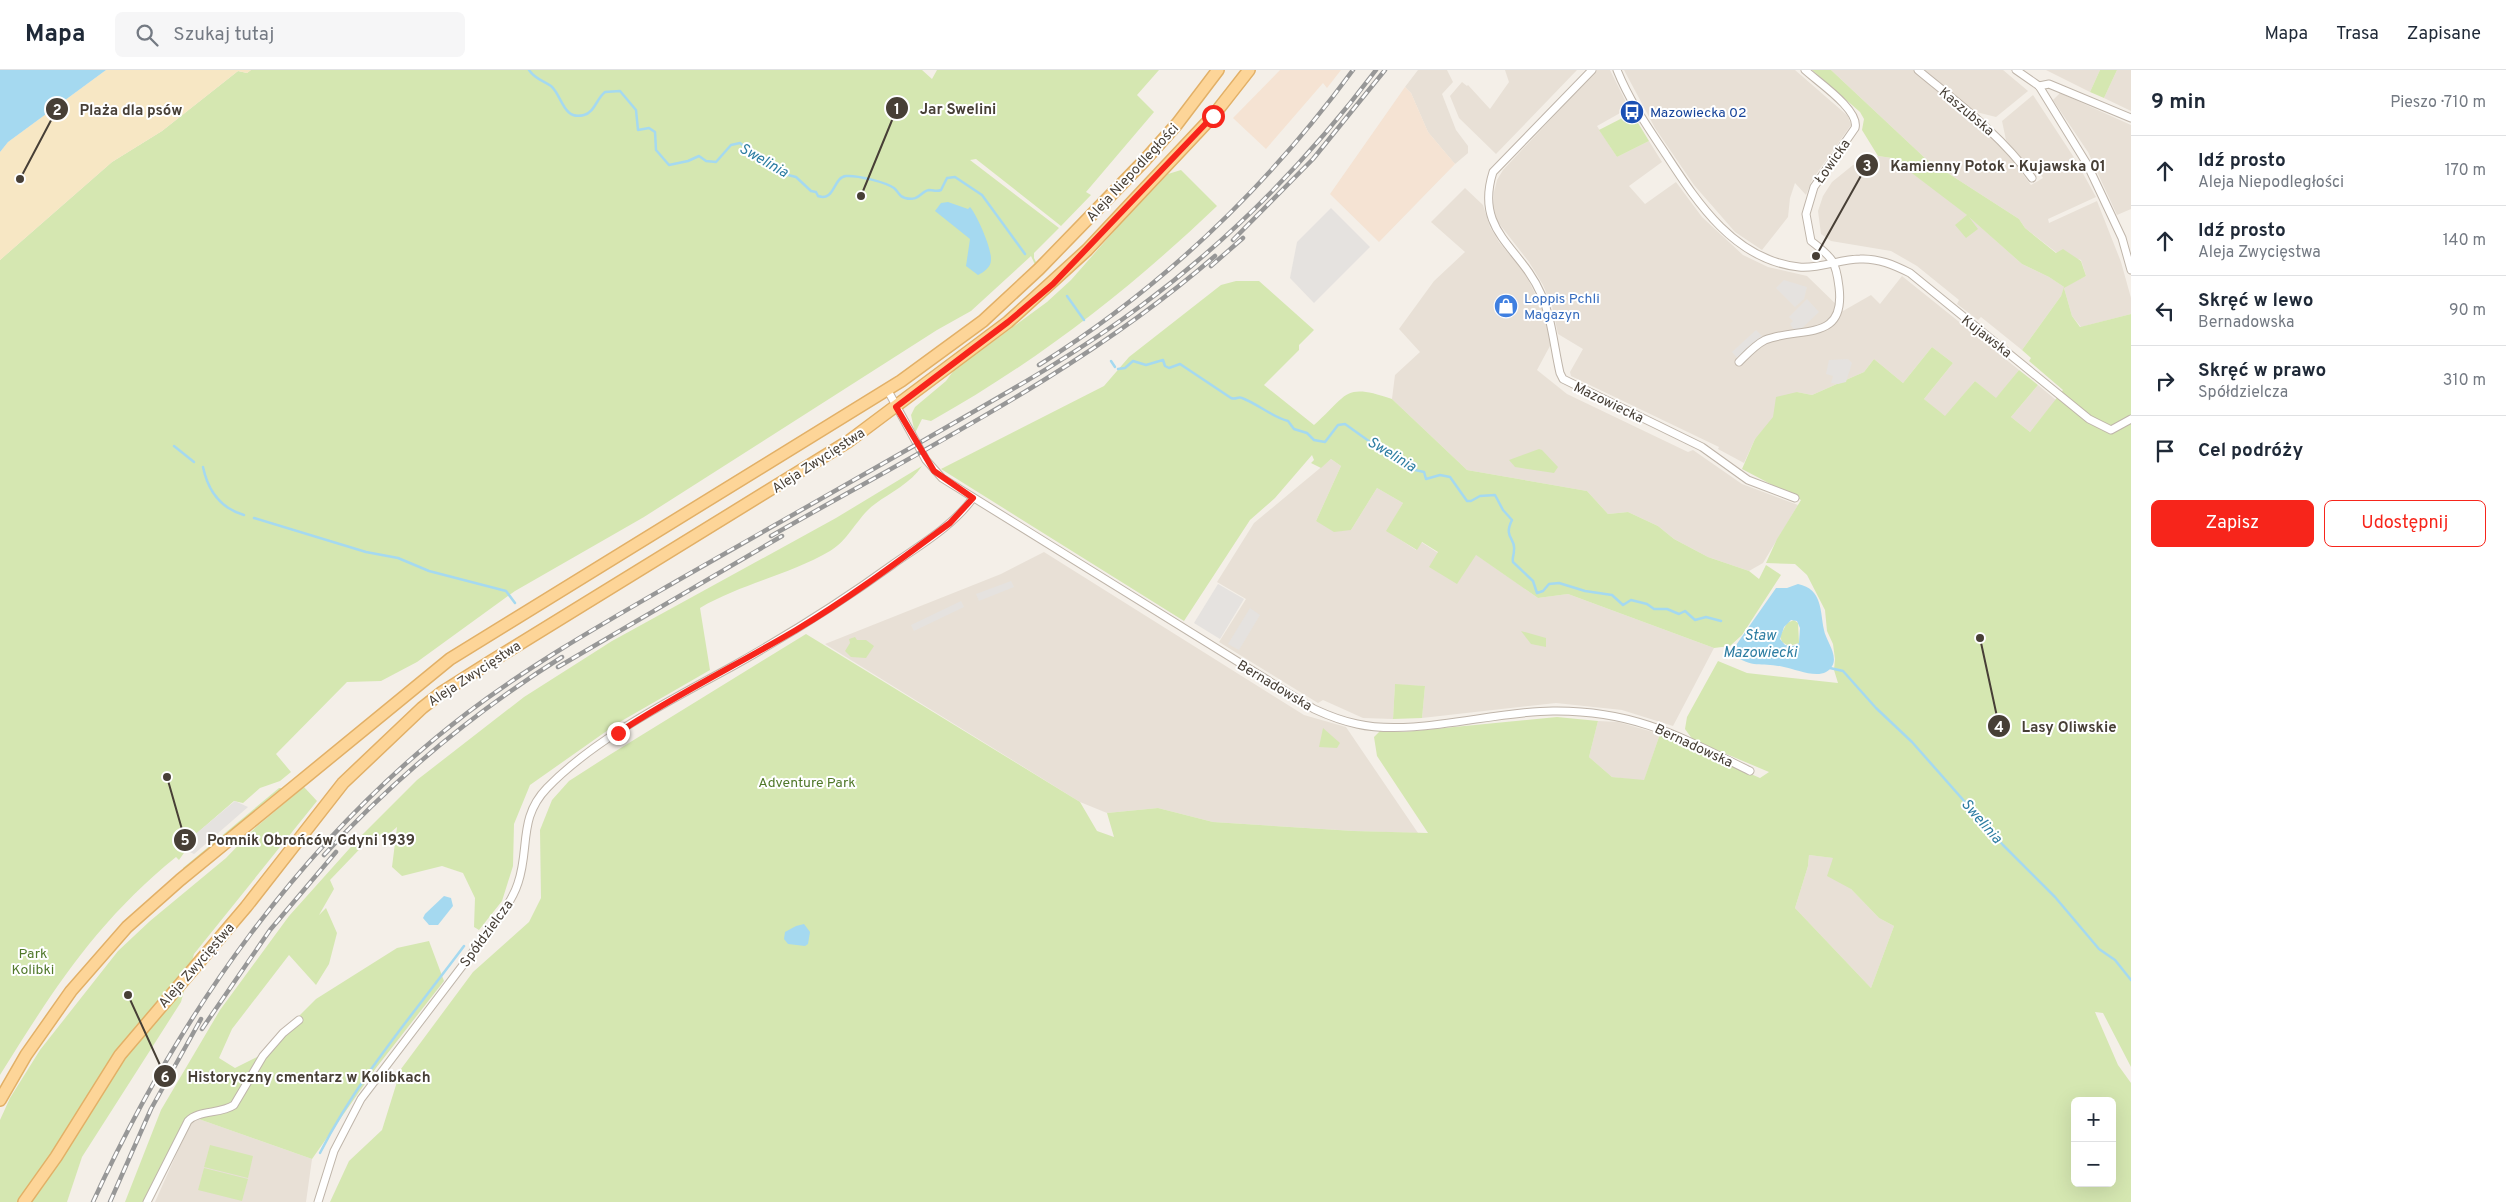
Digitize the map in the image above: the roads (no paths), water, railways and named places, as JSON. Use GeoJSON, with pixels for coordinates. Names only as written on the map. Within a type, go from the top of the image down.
{"type":"FeatureCollection","features":[{"type":"Feature","properties":{"kind":"main road","name":"Aleja Niepodległości"},"geometry":{"type":"LineString","coordinates":[[1040,269],[1144,161],[1177,124],[1218,70]]}},
{"type":"Feature","properties":{"kind":"main road","name":"Aleja Niepodległości"},"geometry":{"type":"LineString","coordinates":[[1053,284],[1213,116],[1250,70]]}},
{"type":"Feature","properties":{"kind":"main road","name":"Aleja Zwycięstwa"},"geometry":{"type":"LineString","coordinates":[[0,1100],[26,1055],[65,998],[127,927],[180,880],[418,683],[480,639],[887,389],[944,351],[983,321],[1040,269]]}},
{"type":"Feature","properties":{"kind":"main road","name":"Aleja Zwycięstwa"},"geometry":{"type":"LineString","coordinates":[[24,1202],[56,1157],[120,1055],[246,908],[343,783],[422,708],[490,662],[825,457],[896,407],[1008,322],[1053,284]]}},
{"type":"Feature","properties":{"kind":"street","name":"Mazowiecka"},"geometry":{"type":"LineString","coordinates":[[1592,70],[1493,172],[1489,187],[1490,216],[1508,245],[1534,280],[1542,295],[1551,327],[1560,373],[1563,379],[1702,447],[1748,480],[1795,498]]}},
{"type":"Feature","properties":{"kind":"street","name":"Kujawska"},"geometry":{"type":"LineString","coordinates":[[1617,70],[1635,108],[1687,186],[1722,228],[1740,244],[1764,258],[1800,267],[1858,258],[1887,262],[1910,273],[2089,419],[2110,430],[2131,419]]}},
{"type":"Feature","properties":{"kind":"street","name":"Łowicka"},"geometry":{"type":"LineString","coordinates":[[1805,70],[1852,110],[1857,122],[1855,128],[1818,179],[1807,207],[1811,241],[1832,256],[1834,263]]}},
{"type":"Feature","properties":{"kind":"street","name":"Kaszubska"},"geometry":{"type":"LineString","coordinates":[[1918,70],[1988,127],[2019,160],[2032,178]]}},
{"type":"Feature","properties":{"kind":"street"},"geometry":{"type":"LineString","coordinates":[[2016,70],[2039,86],[2067,129],[2103,195],[2122,238],[2131,270]]}},
{"type":"Feature","properties":{"kind":"street"},"geometry":{"type":"LineString","coordinates":[[2039,86],[2049,84],[2131,118]]}},
{"type":"Feature","properties":{"kind":"street"},"geometry":{"type":"LineString","coordinates":[[1738,362],[1754,347],[1768,339],[1816,330],[1833,322],[1840,304],[1834,263]]}},
{"type":"Feature","properties":{"kind":"street","name":"Bernadowska"},"geometry":{"type":"LineString","coordinates":[[887,389],[934,471],[973,498],[1298,700],[1335,717],[1364,725],[1408,726],[1553,711],[1616,716],[1672,733],[1750,771]]}},
{"type":"Feature","properties":{"kind":"street","name":"Spółdzielcza"},"geometry":{"type":"LineString","coordinates":[[318,1202],[334,1150],[361,1099],[498,919],[514,895],[519,882],[525,832],[530,815],[534,804],[548,787],[594,750],[651,710],[795,630],[840,602],[950,523],[973,498]]}},
{"type":"Feature","properties":{"kind":"street"},"geometry":{"type":"LineString","coordinates":[[147,1202],[188,1121],[194,1116],[226,1109],[234,1105],[263,1056],[283,1033],[299,1020]]}},
{"type":"Feature","properties":{"kind":"water"},"geometry":{"type":"Polygon","coordinates":[[[0,70],[106,70],[8,142],[0,152],[0,70]]]}},
{"type":"Feature","properties":{"kind":"water"},"geometry":{"type":"Polygon","coordinates":[[[948,202],[968,209],[970,207],[984,232],[991,255],[991,263],[987,269],[978,275],[966,266],[970,239],[935,211],[941,203],[948,202]]]}},
{"type":"Feature","properties":{"kind":"water","name":"Staw Mazowiecki"},"geometry":{"type":"Polygon","coordinates":[[[1798,584],[1806,587],[1812,591],[1819,602],[1825,635],[1834,657],[1831,668],[1826,672],[1811,674],[1789,668],[1753,664],[1733,655],[1734,648],[1776,588],[1787,588],[1798,584]],[[1791,620],[1784,627],[1780,639],[1785,645],[1793,646],[1799,643],[1800,628],[1797,621],[1791,620]]]}},
{"type":"Feature","properties":{"kind":"water"},"geometry":{"type":"Polygon","coordinates":[[[444,896],[451,898],[453,906],[438,925],[429,925],[423,918],[425,914],[444,896]]]}},
{"type":"Feature","properties":{"kind":"water"},"geometry":{"type":"Polygon","coordinates":[[[804,924],[810,932],[808,944],[805,946],[788,944],[784,939],[785,932],[804,924]]]}},
{"type":"Feature","properties":{"kind":"waterway","name":"Swelinia"},"geometry":{"type":"LineString","coordinates":[[529,70],[536,77],[551,86],[567,111],[577,116],[587,114],[605,92],[620,91],[636,110],[638,130],[649,128],[655,132],[656,150],[669,165],[688,161],[699,156],[706,161],[716,162],[731,145],[740,143],[759,159],[771,161],[784,174],[796,177],[811,191],[816,192],[818,196],[824,197],[828,196],[839,180],[846,176],[884,183],[894,188],[901,197],[910,199],[914,199],[929,190],[941,190],[947,178],[955,177],[982,195],[1025,254]]}},
{"type":"Feature","properties":{"kind":"waterway","name":"Swelinia"},"geometry":{"type":"LineString","coordinates":[[1067,296],[1084,320]]}},
{"type":"Feature","properties":{"kind":"waterway","name":"Swelinia"},"geometry":{"type":"LineString","coordinates":[[1118,369],[1125,368],[1133,361],[1146,365],[1163,360],[1165,366],[1169,368],[1180,364],[1231,398],[1241,398],[1276,417],[1288,421],[1294,429],[1307,433],[1314,440],[1325,442],[1338,425],[1345,424],[1380,449],[1398,456],[1404,463],[1411,463],[1415,470],[1424,472],[1426,479],[1440,475],[1450,477],[1467,501],[1480,496],[1495,495],[1503,510],[1512,520],[1509,534],[1514,546],[1513,562],[1533,581],[1537,593],[1543,591],[1549,584],[1559,583],[1585,591],[1612,595],[1623,605],[1631,600],[1647,604],[1654,609],[1667,609],[1679,614],[1685,611],[1695,620],[1706,617],[1721,621]]}},
{"type":"Feature","properties":{"kind":"waterway","name":"Swelinia"},"geometry":{"type":"LineString","coordinates":[[1111,361],[1115,367]]}},
{"type":"Feature","properties":{"kind":"waterway"},"geometry":{"type":"LineString","coordinates":[[174,446],[194,462]]}},
{"type":"Feature","properties":{"kind":"waterway"},"geometry":{"type":"LineString","coordinates":[[203,467],[208,484],[216,497],[228,508],[244,515]]}},
{"type":"Feature","properties":{"kind":"waterway"},"geometry":{"type":"LineString","coordinates":[[254,518],[366,552],[398,558],[429,571],[506,591],[515,603]]}},
{"type":"Feature","properties":{"kind":"waterway","name":"Swelinia"},"geometry":{"type":"LineString","coordinates":[[1830,668],[1843,671],[1876,708],[1912,742],[2003,845],[2055,897],[2099,949],[2115,960],[2131,980]]}},
{"type":"Feature","properties":{"kind":"waterway"},"geometry":{"type":"LineString","coordinates":[[320,1153],[335,1125],[369,1072],[464,946]]}},
{"type":"Feature","properties":{"kind":"railway"},"geometry":{"type":"LineString","coordinates":[[1039,365],[1128,303],[1170,269],[1210,232],[1285,155],[1353,70]]}},
{"type":"Feature","properties":{"kind":"railway"},"geometry":{"type":"LineString","coordinates":[[93,1202],[127,1132],[165,1064],[206,998],[250,934],[299,874],[351,816],[407,762],[467,713],[517,677],[569,644],[1008,392],[1116,324],[1175,280],[1207,253],[1267,196],[1324,135],[1376,70]]}},
{"type":"Feature","properties":{"kind":"railway"},"geometry":{"type":"LineString","coordinates":[[1233,240],[1313,159],[1385,70]]}},
{"type":"Feature","properties":{"kind":"railway"},"geometry":{"type":"LineString","coordinates":[[1211,266],[1243,238]]}},
{"type":"Feature","properties":{"kind":"railway"},"geometry":{"type":"LineString","coordinates":[[771,536],[943,440],[1057,372],[1112,336],[1165,297],[1215,256]]}},
{"type":"Feature","properties":{"kind":"railway"},"geometry":{"type":"LineString","coordinates":[[558,667],[782,536]]}},
{"type":"Feature","properties":{"kind":"railway"},"geometry":{"type":"LineString","coordinates":[[324,855],[378,800],[436,748],[498,700],[562,657]]}},
{"type":"Feature","properties":{"kind":"railway"},"geometry":{"type":"LineString","coordinates":[[202,1029],[270,930],[336,852]]}},
{"type":"Feature","properties":{"kind":"railway"},"geometry":{"type":"LineString","coordinates":[[110,1202],[151,1109],[201,1019]]}},
{"type":"Feature","properties":{"kind":"place","name":"Mazowiecka 02"},"geometry":{"type":"Point","coordinates":[1632,112]}},
{"type":"Feature","properties":{"kind":"place","name":"Plaża dla psów"},"geometry":{"type":"Point","coordinates":[20,179]}},
{"type":"Feature","properties":{"kind":"place","name":"Jar Swelini"},"geometry":{"type":"Point","coordinates":[861,196]}},
{"type":"Feature","properties":{"kind":"place","name":"Kamienny Potok - Kujawska 01"},"geometry":{"type":"Point","coordinates":[1816,256]}},
{"type":"Feature","properties":{"kind":"place","name":"Loppis Pchli Magazyn"},"geometry":{"type":"Point","coordinates":[1506,306]}},
{"type":"Feature","properties":{"kind":"place","name":"Lasy Oliwskie"},"geometry":{"type":"Point","coordinates":[1980,638]}},
{"type":"Feature","properties":{"kind":"place","name":"Pomnik Obrońców Gdyni 1939"},"geometry":{"type":"Point","coordinates":[167,777]}},
{"type":"Feature","properties":{"kind":"place","name":"Historyczny cmentarz w Kolibkach"},"geometry":{"type":"Point","coordinates":[128,995]}},
{"type":"Feature","properties":{"kind":"park label","name":"Adventure Park"},"geometry":{"type":"Point","coordinates":[807,782]}},
{"type":"Feature","properties":{"kind":"park label","name":"Park Kolibki"},"geometry":{"type":"Point","coordinates":[33,962]}}]}
